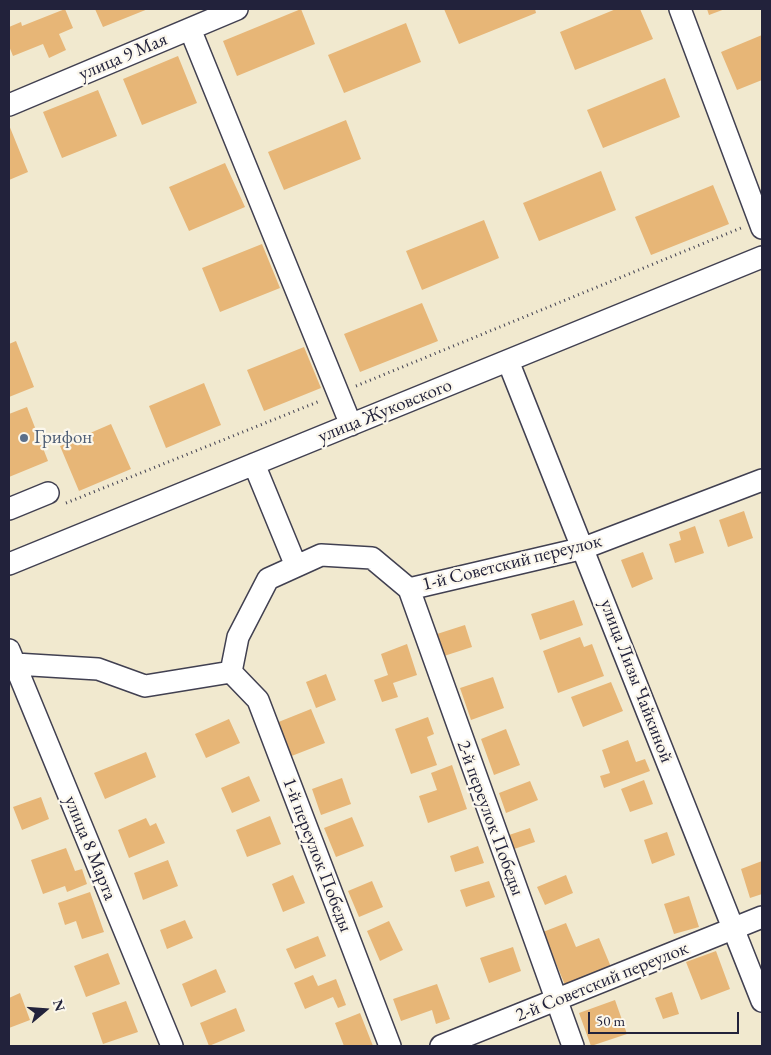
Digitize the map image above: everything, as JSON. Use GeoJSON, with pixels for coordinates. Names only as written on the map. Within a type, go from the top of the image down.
{"type":"FeatureCollection","features":[{"type":"Feature","properties":{"kind":"street","name":"улица 9 Мая"},"geometry":{"type":"LineString","coordinates":[[9,105],[237,9]]}},
{"type":"Feature","properties":{"kind":"street"},"geometry":{"type":"LineString","coordinates":[[680,9],[754,227]]}},
{"type":"Feature","properties":{"kind":"street"},"geometry":{"type":"LineString","coordinates":[[190,29],[351,425]]}},
{"type":"Feature","properties":{"kind":"street","name":"улица Жуковского"},"geometry":{"type":"LineString","coordinates":[[9,564],[762,258]]}},
{"type":"Feature","properties":{"kind":"street","name":"улица Лизы Чайкиной"},"geometry":{"type":"LineString","coordinates":[[508,361],[584,548],[762,1001]]}},
{"type":"Feature","properties":{"kind":"street"},"geometry":{"type":"LineString","coordinates":[[254,464],[296,566]]}},
{"type":"Feature","properties":{"kind":"street","name":"1-й Советский переулок"},"geometry":{"type":"LineString","coordinates":[[231,672],[238,637],[268,579],[320,555],[372,558],[409,589],[584,548],[762,480]]}},
{"type":"Feature","properties":{"kind":"street"},"geometry":{"type":"LineString","coordinates":[[9,509],[48,493]]}},
{"type":"Feature","properties":{"kind":"street","name":"2-й переулок Победы"},"geometry":{"type":"LineString","coordinates":[[409,589],[555,1001],[573,1046]]}},
{"type":"Feature","properties":{"kind":"street"},"geometry":{"type":"LineString","coordinates":[[11,662],[98,669],[145,686],[231,672]]}},
{"type":"Feature","properties":{"kind":"street","name":"улица 8 Марта"},"geometry":{"type":"LineString","coordinates":[[11,662],[172,1046]]}},
{"type":"Feature","properties":{"kind":"street","name":"1-й переулок Победы"},"geometry":{"type":"LineString","coordinates":[[231,672],[258,700],[390,1046]]}},
{"type":"Feature","properties":{"kind":"street","name":"2-й Советский переулок"},"geometry":{"type":"LineString","coordinates":[[441,1046],[762,917]]}},
{"type":"Feature","properties":{"kind":"path"},"geometry":{"type":"LineString","coordinates":[[354,387],[754,227]]}},
{"type":"Feature","properties":{"kind":"path"},"geometry":{"type":"LineString","coordinates":[[71,500],[329,397]]}},
{"type":"Feature","properties":{"kind":"building"},"geometry":{"type":"Polygon","coordinates":[[[65,9],[73,28],[59,34],[66,50],[49,58],[43,44],[13,56],[9,46],[9,27],[21,22],[22,26],[65,9]]]}},
{"type":"Feature","properties":{"kind":"building"},"geometry":{"type":"Polygon","coordinates":[[[95,9],[148,9],[103,27],[95,9]]]}},
{"type":"Feature","properties":{"kind":"building"},"geometry":{"type":"Polygon","coordinates":[[[301,9],[315,44],[237,76],[223,41],[301,9]]]}},
{"type":"Feature","properties":{"kind":"building"},"geometry":{"type":"Polygon","coordinates":[[[444,9],[535,9],[536,13],[459,44],[444,9]]]}},
{"type":"Feature","properties":{"kind":"building"},"geometry":{"type":"Polygon","coordinates":[[[616,9],[640,9],[653,39],[575,70],[560,32],[616,9]]]}},
{"type":"Feature","properties":{"kind":"building"},"geometry":{"type":"Polygon","coordinates":[[[707,9],[725,9],[709,15],[707,9]]]}},
{"type":"Feature","properties":{"kind":"building"},"geometry":{"type":"Polygon","coordinates":[[[406,23],[421,62],[344,93],[328,55],[406,23]]]}},
{"type":"Feature","properties":{"kind":"building"},"geometry":{"type":"Polygon","coordinates":[[[762,35],[762,80],[737,90],[721,52],[762,35]]]}},
{"type":"Feature","properties":{"kind":"building"},"geometry":{"type":"Polygon","coordinates":[[[178,56],[197,103],[142,125],[123,79],[178,56]]]}},
{"type":"Feature","properties":{"kind":"building"},"geometry":{"type":"Polygon","coordinates":[[[665,78],[680,117],[603,148],[587,110],[665,78]]]}},
{"type":"Feature","properties":{"kind":"building"},"geometry":{"type":"Polygon","coordinates":[[[98,90],[117,136],[62,158],[43,112],[98,90]]]}},
{"type":"Feature","properties":{"kind":"building"},"geometry":{"type":"Polygon","coordinates":[[[346,120],[361,159],[284,190],[268,152],[346,120]]]}},
{"type":"Feature","properties":{"kind":"building"},"geometry":{"type":"Polygon","coordinates":[[[9,125],[28,172],[9,180],[9,125]]]}},
{"type":"Feature","properties":{"kind":"building"},"geometry":{"type":"Polygon","coordinates":[[[225,163],[245,207],[189,231],[169,187],[225,163]]]}},
{"type":"Feature","properties":{"kind":"building"},"geometry":{"type":"Polygon","coordinates":[[[601,171],[616,210],[539,241],[523,203],[601,171]]]}},
{"type":"Feature","properties":{"kind":"building"},"geometry":{"type":"Polygon","coordinates":[[[713,185],[729,224],[651,255],[635,217],[713,185]]]}},
{"type":"Feature","properties":{"kind":"building"},"geometry":{"type":"Polygon","coordinates":[[[484,220],[499,258],[422,290],[406,251],[484,220]]]}},
{"type":"Feature","properties":{"kind":"building"},"geometry":{"type":"Polygon","coordinates":[[[262,244],[280,288],[220,312],[202,268],[262,244]]]}},
{"type":"Feature","properties":{"kind":"building"},"geometry":{"type":"Polygon","coordinates":[[[422,303],[438,341],[360,372],[344,334],[422,303]]]}},
{"type":"Feature","properties":{"kind":"building"},"geometry":{"type":"Polygon","coordinates":[[[16,341],[34,387],[9,397],[9,344],[16,341]]]}},
{"type":"Feature","properties":{"kind":"building"},"geometry":{"type":"Polygon","coordinates":[[[304,347],[321,388],[264,411],[247,370],[304,347]]]}},
{"type":"Feature","properties":{"kind":"building"},"geometry":{"type":"Polygon","coordinates":[[[204,383],[221,425],[166,448],[149,406],[204,383]]]}},
{"type":"Feature","properties":{"kind":"building","name":"Грифон"},"geometry":{"type":"Polygon","coordinates":[[[27,407],[48,461],[9,477],[9,414],[27,407]]]}},
{"type":"Feature","properties":{"kind":"building"},"geometry":{"type":"Polygon","coordinates":[[[111,424],[131,469],[79,491],[60,446],[111,424]]]}},
{"type":"Feature","properties":{"kind":"building"},"geometry":{"type":"Polygon","coordinates":[[[744,511],[753,538],[728,547],[719,520],[744,511]]]}},
{"type":"Feature","properties":{"kind":"building"},"geometry":{"type":"Polygon","coordinates":[[[695,526],[704,553],[675,563],[669,544],[681,540],[679,532],[695,526]]]}},
{"type":"Feature","properties":{"kind":"building"},"geometry":{"type":"Polygon","coordinates":[[[643,552],[653,579],[632,588],[621,560],[643,552]]]}},
{"type":"Feature","properties":{"kind":"building"},"geometry":{"type":"Polygon","coordinates":[[[574,600],[583,625],[540,640],[531,614],[574,600]]]}},
{"type":"Feature","properties":{"kind":"building"},"geometry":{"type":"Polygon","coordinates":[[[465,625],[472,647],[444,656],[437,634],[465,625]]]}},
{"type":"Feature","properties":{"kind":"building"},"geometry":{"type":"Polygon","coordinates":[[[580,637],[584,647],[592,644],[604,676],[558,693],[543,651],[580,637]]]}},
{"type":"Feature","properties":{"kind":"building"},"geometry":{"type":"Polygon","coordinates":[[[407,644],[417,675],[393,683],[398,697],[382,702],[374,680],[388,675],[381,654],[407,644]]]}},
{"type":"Feature","properties":{"kind":"building"},"geometry":{"type":"Polygon","coordinates":[[[326,674],[336,700],[316,708],[306,682],[326,674]]]}},
{"type":"Feature","properties":{"kind":"building"},"geometry":{"type":"Polygon","coordinates":[[[493,677],[504,708],[471,720],[460,688],[493,677]]]}},
{"type":"Feature","properties":{"kind":"building"},"geometry":{"type":"Polygon","coordinates":[[[611,682],[623,711],[583,727],[571,697],[611,682]]]}},
{"type":"Feature","properties":{"kind":"building"},"geometry":{"type":"Polygon","coordinates":[[[311,709],[325,743],[289,757],[276,723],[311,709]]]}},
{"type":"Feature","properties":{"kind":"building"},"geometry":{"type":"Polygon","coordinates":[[[428,717],[434,734],[427,737],[437,765],[411,774],[395,729],[428,717]]]}},
{"type":"Feature","properties":{"kind":"building"},"geometry":{"type":"Polygon","coordinates":[[[229,719],[240,743],[206,758],[195,734],[229,719]]]}},
{"type":"Feature","properties":{"kind":"building"},"geometry":{"type":"Polygon","coordinates":[[[506,729],[520,765],[494,775],[481,739],[506,729]]]}},
{"type":"Feature","properties":{"kind":"building"},"geometry":{"type":"Polygon","coordinates":[[[628,740],[636,762],[645,759],[650,771],[604,788],[600,776],[610,773],[602,750],[628,740]]]}},
{"type":"Feature","properties":{"kind":"building"},"geometry":{"type":"Polygon","coordinates":[[[146,752],[156,777],[105,799],[94,773],[146,752]]]}},
{"type":"Feature","properties":{"kind":"building"},"geometry":{"type":"Polygon","coordinates":[[[452,765],[467,809],[428,823],[419,796],[437,790],[431,773],[452,765]]]}},
{"type":"Feature","properties":{"kind":"building"},"geometry":{"type":"Polygon","coordinates":[[[249,776],[260,801],[232,813],[221,788],[249,776]]]}},
{"type":"Feature","properties":{"kind":"building"},"geometry":{"type":"Polygon","coordinates":[[[342,778],[351,804],[321,815],[312,789],[342,778]]]}},
{"type":"Feature","properties":{"kind":"building"},"geometry":{"type":"Polygon","coordinates":[[[644,780],[653,804],[630,812],[621,789],[644,780]]]}},
{"type":"Feature","properties":{"kind":"building"},"geometry":{"type":"Polygon","coordinates":[[[530,781],[538,800],[506,813],[499,793],[530,781]]]}},
{"type":"Feature","properties":{"kind":"building"},"geometry":{"type":"Polygon","coordinates":[[[41,797],[49,819],[22,830],[13,807],[41,797]]]}},
{"type":"Feature","properties":{"kind":"building"},"geometry":{"type":"Polygon","coordinates":[[[270,816],[281,844],[247,857],[236,830],[270,816]]]}},
{"type":"Feature","properties":{"kind":"building"},"geometry":{"type":"Polygon","coordinates":[[[352,817],[364,846],[336,857],[324,828],[352,817]]]}},
{"type":"Feature","properties":{"kind":"building"},"geometry":{"type":"Polygon","coordinates":[[[146,818],[150,826],[156,823],[165,843],[129,858],[118,830],[146,818]]]}},
{"type":"Feature","properties":{"kind":"building"},"geometry":{"type":"Polygon","coordinates":[[[530,828],[535,842],[514,849],[509,835],[530,828]]]}},
{"type":"Feature","properties":{"kind":"building"},"geometry":{"type":"Polygon","coordinates":[[[667,832],[675,855],[652,864],[644,840],[667,832]]]}},
{"type":"Feature","properties":{"kind":"building"},"geometry":{"type":"Polygon","coordinates":[[[478,846],[484,863],[455,872],[450,856],[478,846]]]}},
{"type":"Feature","properties":{"kind":"building"},"geometry":{"type":"Polygon","coordinates":[[[66,848],[75,871],[82,869],[87,884],[67,892],[65,886],[43,894],[31,860],[66,848]]]}},
{"type":"Feature","properties":{"kind":"building"},"geometry":{"type":"Polygon","coordinates":[[[168,860],[178,886],[143,900],[134,873],[168,860]]]}},
{"type":"Feature","properties":{"kind":"building"},"geometry":{"type":"Polygon","coordinates":[[[762,861],[762,894],[750,898],[741,869],[762,861]]]}},
{"type":"Feature","properties":{"kind":"building"},"geometry":{"type":"Polygon","coordinates":[[[293,875],[305,903],[283,912],[272,884],[293,875]]]}},
{"type":"Feature","properties":{"kind":"building"},"geometry":{"type":"Polygon","coordinates":[[[566,875],[573,893],[545,905],[537,887],[566,875]]]}},
{"type":"Feature","properties":{"kind":"building"},"geometry":{"type":"Polygon","coordinates":[[[372,881],[383,907],[359,917],[348,891],[372,881]]]}},
{"type":"Feature","properties":{"kind":"building"},"geometry":{"type":"Polygon","coordinates":[[[489,881],[495,897],[466,907],[460,890],[489,881]]]}},
{"type":"Feature","properties":{"kind":"building"},"geometry":{"type":"Polygon","coordinates":[[[90,892],[104,932],[82,939],[76,921],[65,925],[58,903],[90,892]]]}},
{"type":"Feature","properties":{"kind":"building"},"geometry":{"type":"Polygon","coordinates":[[[689,896],[699,927],[674,934],[664,904],[689,896]]]}},
{"type":"Feature","properties":{"kind":"building"},"geometry":{"type":"Polygon","coordinates":[[[185,920],[193,938],[167,949],[160,930],[185,920]]]}},
{"type":"Feature","properties":{"kind":"building"},"geometry":{"type":"Polygon","coordinates":[[[389,921],[403,950],[380,961],[367,931],[389,921]]]}},
{"type":"Feature","properties":{"kind":"building"},"geometry":{"type":"Polygon","coordinates":[[[566,923],[576,947],[599,938],[611,967],[565,985],[543,932],[566,923]]]}},
{"type":"Feature","properties":{"kind":"building"},"geometry":{"type":"Polygon","coordinates":[[[318,936],[326,956],[295,969],[286,949],[318,936]]]}},
{"type":"Feature","properties":{"kind":"building"},"geometry":{"type":"Polygon","coordinates":[[[513,947],[521,971],[489,983],[480,958],[513,947]]]}},
{"type":"Feature","properties":{"kind":"building"},"geometry":{"type":"Polygon","coordinates":[[[716,951],[730,989],[701,1000],[686,962],[716,951]]]}},
{"type":"Feature","properties":{"kind":"building"},"geometry":{"type":"Polygon","coordinates":[[[108,953],[120,984],[86,997],[74,966],[108,953]]]}},
{"type":"Feature","properties":{"kind":"building"},"geometry":{"type":"Polygon","coordinates":[[[216,969],[226,992],[191,1007],[182,984],[216,969]]]}},
{"type":"Feature","properties":{"kind":"building"},"geometry":{"type":"Polygon","coordinates":[[[313,975],[318,986],[336,979],[346,1005],[338,1008],[333,997],[305,1009],[294,983],[313,975]]]}},
{"type":"Feature","properties":{"kind":"building"},"geometry":{"type":"Polygon","coordinates":[[[437,984],[450,1019],[436,1024],[432,1010],[401,1021],[393,999],[437,984]]]}},
{"type":"Feature","properties":{"kind":"building"},"geometry":{"type":"Polygon","coordinates":[[[672,992],[679,1014],[663,1019],[655,998],[672,992]]]}},
{"type":"Feature","properties":{"kind":"building"},"geometry":{"type":"Polygon","coordinates":[[[20,993],[30,1020],[9,1028],[9,998],[20,993]]]}},
{"type":"Feature","properties":{"kind":"building"},"geometry":{"type":"Polygon","coordinates":[[[615,1000],[627,1034],[591,1046],[579,1013],[615,1000]]]}},
{"type":"Feature","properties":{"kind":"building"},"geometry":{"type":"Polygon","coordinates":[[[126,1001],[138,1032],[103,1044],[92,1013],[126,1001]]]}},
{"type":"Feature","properties":{"kind":"building"},"geometry":{"type":"Polygon","coordinates":[[[236,1008],[245,1031],[209,1046],[200,1023],[236,1008]]]}},
{"type":"Feature","properties":{"kind":"building"},"geometry":{"type":"Polygon","coordinates":[[[360,1013],[373,1046],[344,1046],[335,1023],[360,1013]]]}},
{"type":"Feature","properties":{"kind":"place","name":"Грифон"},"geometry":{"type":"Point","coordinates":[24,438]}}]}
